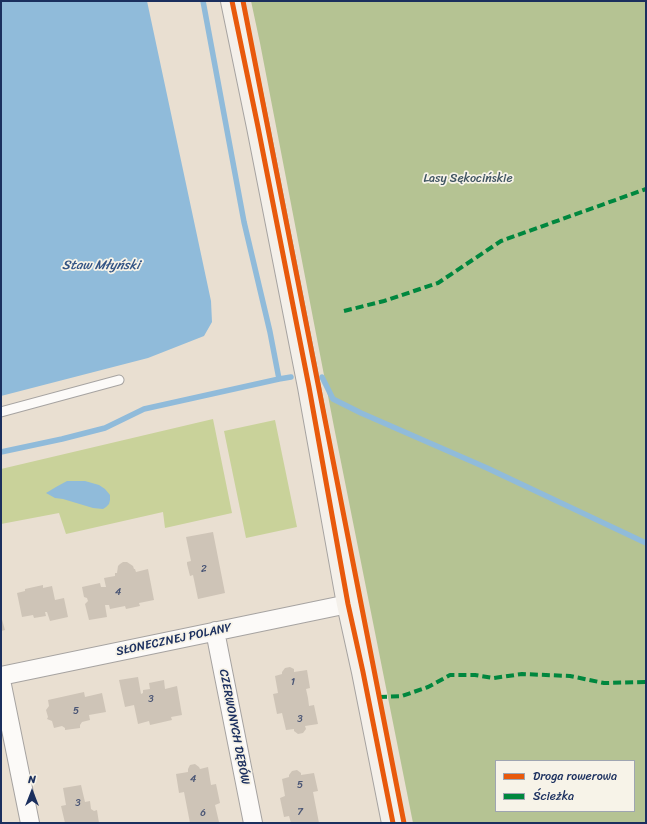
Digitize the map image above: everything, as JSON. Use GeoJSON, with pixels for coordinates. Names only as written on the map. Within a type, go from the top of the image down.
{"type":"FeatureCollection","features":[{"type":"Feature","properties":{"kind":"street"},"geometry":{"type":"LineString","coordinates":[[232,1],[309,387],[348,604],[393,823]]}},
{"type":"Feature","properties":{"kind":"street","name":"SŁONECZNEJ POLANY"},"geometry":{"type":"LineString","coordinates":[[1,676],[348,604]]}},
{"type":"Feature","properties":{"kind":"street","name":"CZERWONYCH DĘBÓW"},"geometry":{"type":"LineString","coordinates":[[215,631],[253,823]]}},
{"type":"Feature","properties":{"kind":"street"},"geometry":{"type":"LineString","coordinates":[[1,680],[30,823]]}},
{"type":"Feature","properties":{"kind":"lane"},"geometry":{"type":"LineString","coordinates":[[1,412],[119,380]]}},
{"type":"Feature","properties":{"kind":"green space","name":"Lasy Sękocińskie"},"geometry":{"type":"Polygon","coordinates":[[[251,1],[646,1],[646,823],[413,823],[251,1]]]}},
{"type":"Feature","properties":{"kind":"green space"},"geometry":{"type":"Polygon","coordinates":[[[213,419],[232,513],[165,528],[163,512],[66,534],[59,513],[1,524],[1,469],[213,419]]]}},
{"type":"Feature","properties":{"kind":"green space"},"geometry":{"type":"Polygon","coordinates":[[[275,420],[297,527],[246,538],[224,431],[275,420]]]}},
{"type":"Feature","properties":{"kind":"water","name":"Staw Młyński"},"geometry":{"type":"Polygon","coordinates":[[[1,1],[147,1],[211,301],[212,322],[204,336],[148,358],[1,396],[1,1]]]}},
{"type":"Feature","properties":{"kind":"water"},"geometry":{"type":"Polygon","coordinates":[[[67,481],[85,481],[99,485],[110,495],[109,504],[103,509],[93,508],[55,498],[46,493],[67,481]]]}},
{"type":"Feature","properties":{"kind":"building"},"geometry":{"type":"Polygon","coordinates":[[[213,532],[225,593],[198,599],[193,575],[190,576],[187,564],[187,562],[191,561],[186,537],[213,532]]]}},
{"type":"Feature","properties":{"kind":"building"},"geometry":{"type":"Polygon","coordinates":[[[123,562],[127,562],[133,566],[136,572],[148,569],[154,600],[139,603],[140,606],[126,609],[125,606],[110,609],[109,605],[105,605],[107,617],[89,620],[85,604],[88,601],[87,598],[84,597],[82,587],[100,583],[101,587],[106,587],[104,578],[115,576],[118,566],[123,562]]]}},
{"type":"Feature","properties":{"kind":"building"},"geometry":{"type":"Polygon","coordinates":[[[43,585],[43,588],[52,586],[55,600],[64,598],[68,617],[50,621],[47,612],[45,612],[46,616],[34,618],[33,615],[22,617],[17,593],[25,591],[25,589],[43,585]]]}},
{"type":"Feature","properties":{"kind":"building"},"geometry":{"type":"Polygon","coordinates":[[[1,616],[5,630],[1,631],[1,616]]]}},
{"type":"Feature","properties":{"kind":"building"},"geometry":{"type":"Polygon","coordinates":[[[290,667],[294,669],[294,672],[307,670],[310,688],[306,689],[309,706],[314,705],[318,724],[305,726],[306,729],[303,733],[298,734],[294,731],[294,729],[286,730],[282,713],[277,714],[273,694],[278,693],[275,676],[282,674],[285,668],[290,667]]]}},
{"type":"Feature","properties":{"kind":"building"},"geometry":{"type":"Polygon","coordinates":[[[138,677],[141,694],[143,693],[143,690],[150,689],[149,683],[164,680],[165,689],[177,686],[182,715],[171,717],[172,720],[150,725],[149,721],[138,724],[134,705],[125,707],[119,680],[138,677]]]}},
{"type":"Feature","properties":{"kind":"building"},"geometry":{"type":"Polygon","coordinates":[[[84,692],[85,697],[102,693],[106,712],[89,715],[90,720],[82,722],[80,728],[65,730],[62,726],[54,728],[52,721],[47,719],[48,717],[46,710],[49,706],[48,700],[84,692]]]}},
{"type":"Feature","properties":{"kind":"building"},"geometry":{"type":"Polygon","coordinates":[[[195,764],[200,769],[208,767],[211,785],[216,784],[220,803],[215,805],[219,822],[190,823],[184,792],[179,793],[176,774],[188,772],[190,765],[195,764]]]}},
{"type":"Feature","properties":{"kind":"building"},"geometry":{"type":"Polygon","coordinates":[[[297,770],[301,773],[301,775],[314,773],[318,791],[313,792],[319,823],[291,823],[289,816],[284,817],[280,798],[285,796],[282,779],[289,777],[292,771],[297,770]]]}},
{"type":"Feature","properties":{"kind":"building"},"geometry":{"type":"Polygon","coordinates":[[[81,785],[85,802],[90,801],[91,809],[94,811],[97,810],[99,823],[65,823],[61,806],[66,805],[63,788],[81,785]]]}},
{"type":"Feature","properties":{"kind":"waterway"},"geometry":{"type":"LineString","coordinates":[[203,1],[244,222],[270,332],[279,379]]}},
{"type":"Feature","properties":{"kind":"waterway"},"geometry":{"type":"LineString","coordinates":[[1,452],[105,428],[144,409],[291,377]]}},
{"type":"Feature","properties":{"kind":"waterway"},"geometry":{"type":"LineString","coordinates":[[322,377],[333,399],[361,413],[487,468],[646,543]]}},
{"type":"Feature","properties":{"kind":"marked path"},"geometry":{"type":"LineString","coordinates":[[344,311],[384,301],[438,283],[501,241],[646,189]]}},
{"type":"Feature","properties":{"kind":"marked path"},"geometry":{"type":"LineString","coordinates":[[379,697],[402,696],[428,687],[450,675],[475,675],[494,678],[522,674],[570,676],[604,683],[646,682]]}},
{"type":"Feature","properties":{"kind":"cycle path"},"geometry":{"type":"LineString","coordinates":[[232,1],[309,387],[348,604],[393,823]]}},
{"type":"Feature","properties":{"kind":"cycle path"},"geometry":{"type":"LineString","coordinates":[[243,1],[404,823]]}}]}
